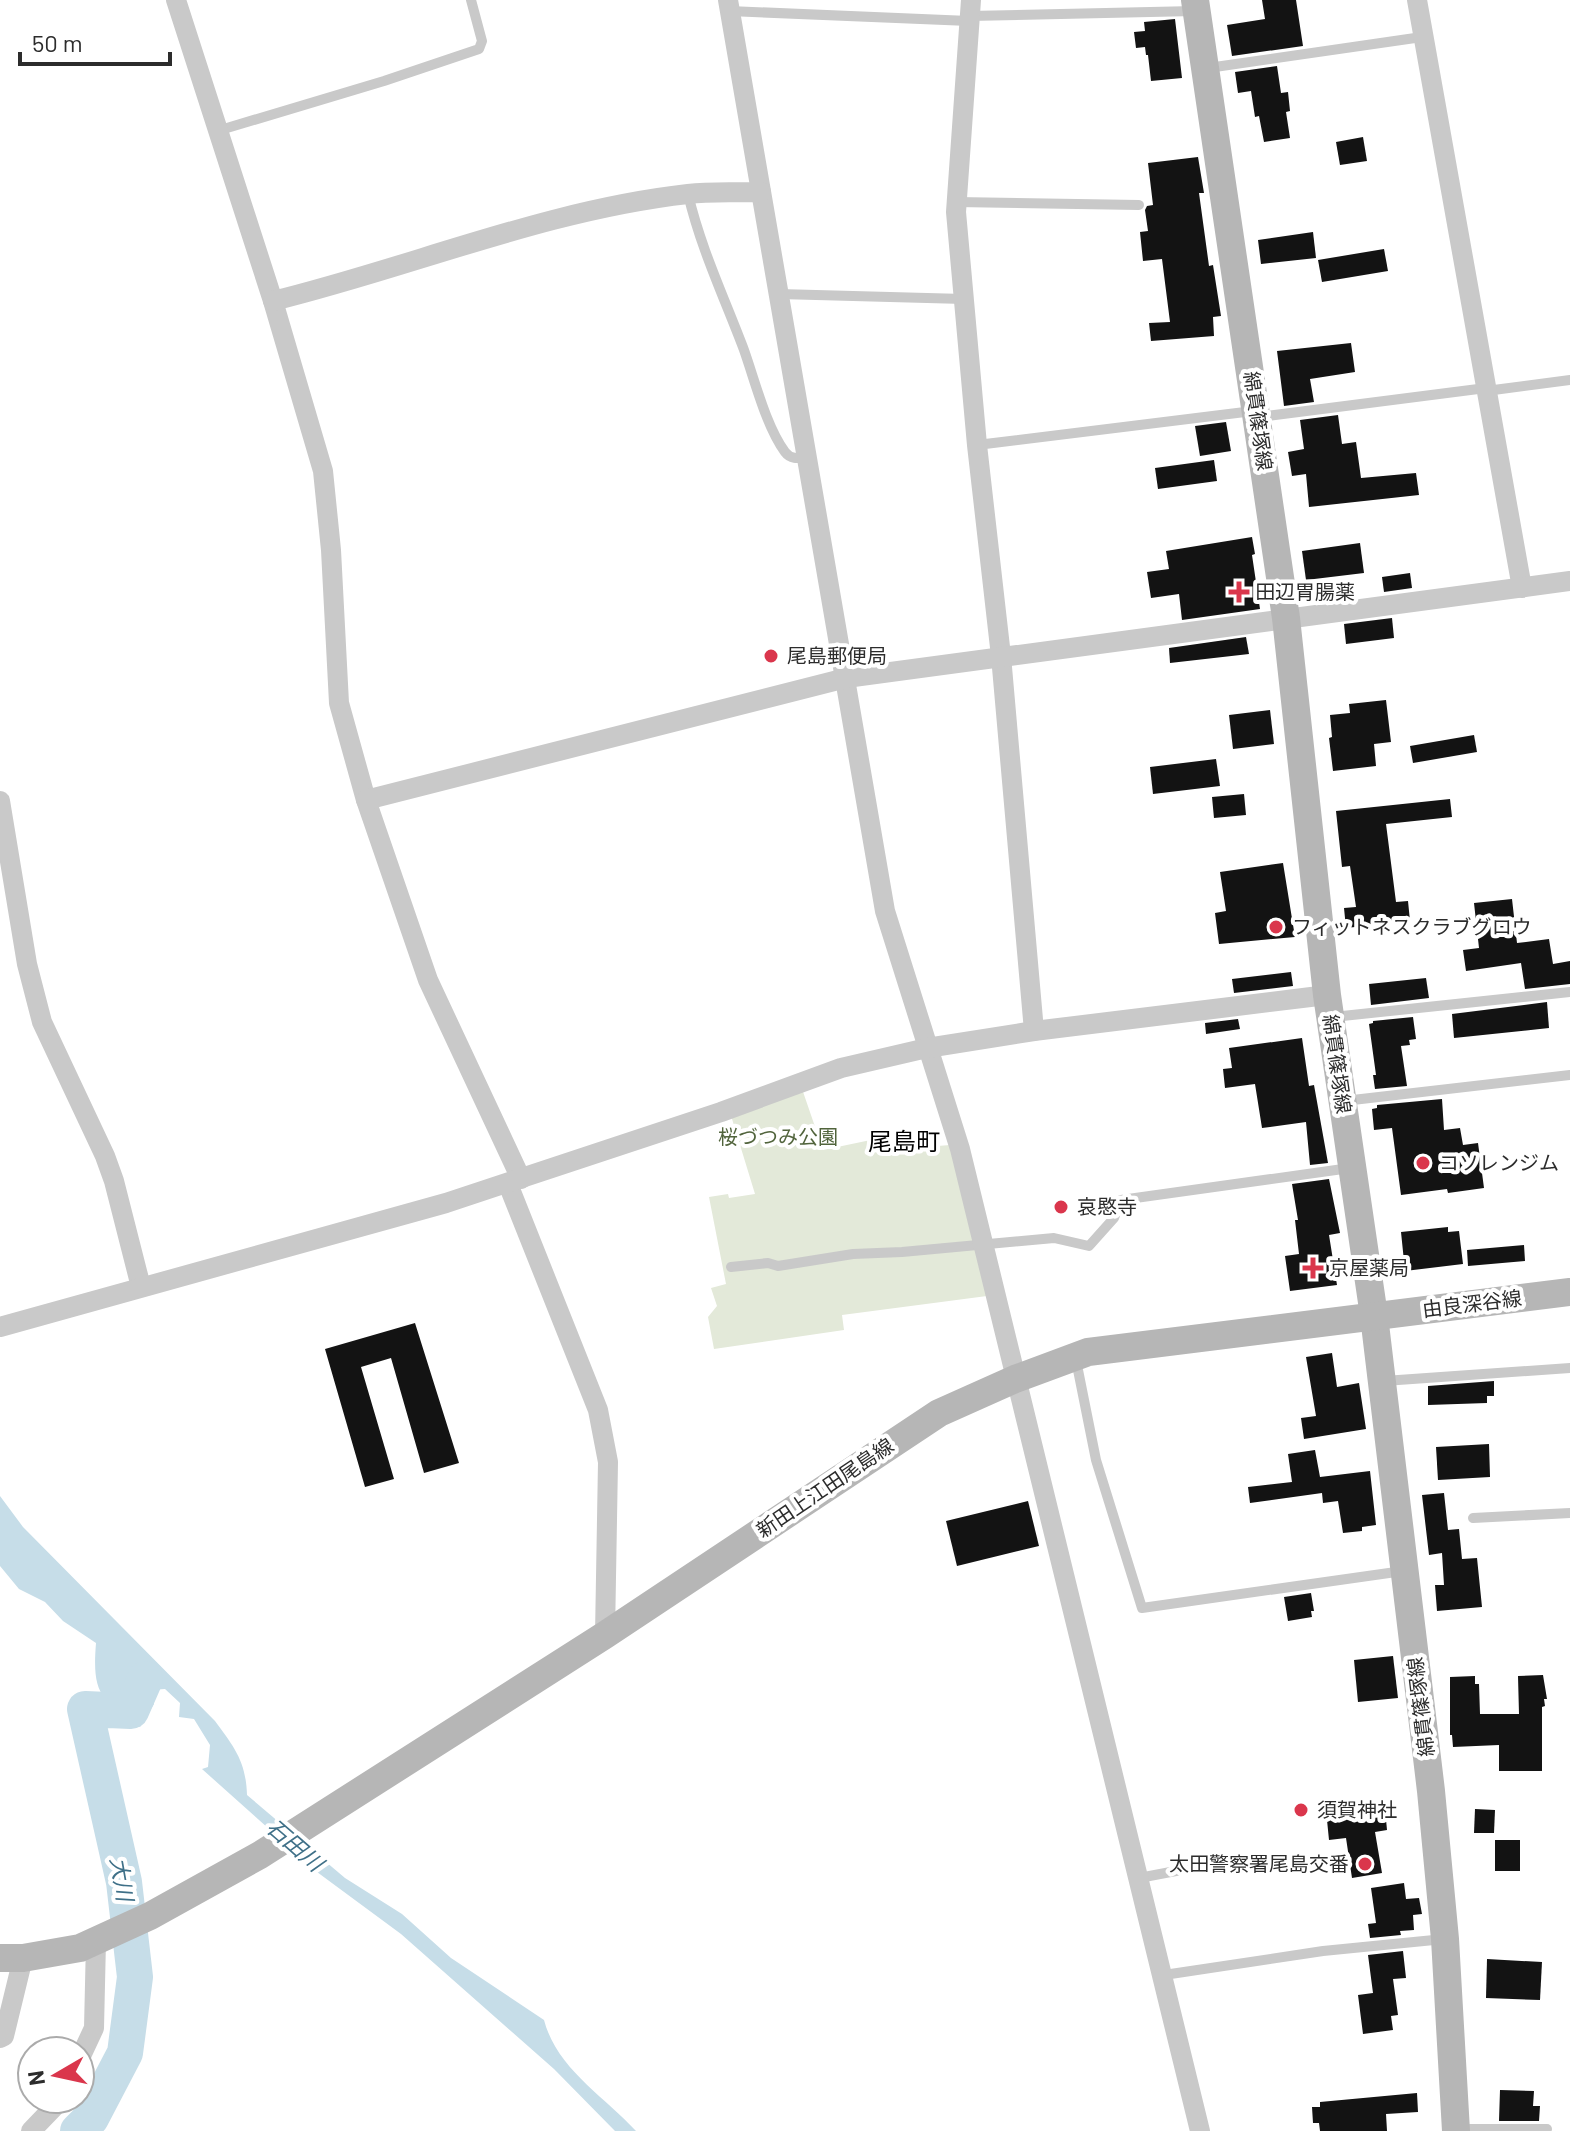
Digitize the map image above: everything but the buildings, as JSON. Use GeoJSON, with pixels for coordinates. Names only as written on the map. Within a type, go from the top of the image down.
{"type":"FeatureCollection","features":[{"type":"Feature","properties":{"kind":"main road","name":"綿貫篠塚線"},"geometry":{"type":"LineString","coordinates":[[1196,6],[1286,618],[1328,1006],[1382,1381],[1430,1777],[1445,1939],[1456,2130]]}},
{"type":"Feature","properties":{"kind":"main road","name":"由良深谷線"},"geometry":{"type":"LineString","coordinates":[[1374,1316],[1570,1292]]}},
{"type":"Feature","properties":{"kind":"main road","name":"新田上江田尾島線"},"geometry":{"type":"LineString","coordinates":[[96,1941],[150,1916],[260,1855],[605,1635],[939,1413],[1015,1379],[1088,1352],[1374,1316]]}},
{"type":"Feature","properties":{"kind":"main road"},"geometry":{"type":"LineString","coordinates":[[12,1958],[80,1948],[96,1941]]}},
{"type":"Feature","properties":{"kind":"street"},"geometry":{"type":"LineString","coordinates":[[176,0],[273,301],[323,471],[331,550],[339,703],[366,800],[428,980],[515,1182],[598,1410],[608,1462],[605,1635]]}},
{"type":"Feature","properties":{"kind":"street"},"geometry":{"type":"LineString","coordinates":[[1417,0],[1522,588]]}},
{"type":"Feature","properties":{"kind":"street"},"geometry":{"type":"LineString","coordinates":[[728,5],[885,911],[960,1149],[1200,2131]]}},
{"type":"Feature","properties":{"kind":"street"},"geometry":{"type":"LineString","coordinates":[[970,12],[956,202],[1034,1031]]}},
{"type":"Feature","properties":{"kind":"street"},"geometry":{"type":"LineString","coordinates":[[273,301],[579,214],[688,194],[761,192]]}},
{"type":"Feature","properties":{"kind":"street"},"geometry":{"type":"LineString","coordinates":[[366,800],[846,678],[1570,581]]}},
{"type":"Feature","properties":{"kind":"street"},"geometry":{"type":"LineString","coordinates":[[0,801],[27,964],[42,1022],[109,1169],[141,1287]]}},
{"type":"Feature","properties":{"kind":"street"},"geometry":{"type":"LineString","coordinates":[[0,1327],[515,1182],[841,1068],[927,1048],[1034,1031],[1328,1006]]}},
{"type":"Feature","properties":{"kind":"street"},"geometry":{"type":"LineString","coordinates":[[91,2035],[94,2028],[96,1941]]}},
{"type":"Feature","properties":{"kind":"street"},"geometry":{"type":"LineString","coordinates":[[0,2038],[4,2036],[12,1958]]}},
{"type":"Feature","properties":{"kind":"street"},"geometry":{"type":"LineString","coordinates":[[31,2131],[46,2115]]}},
{"type":"Feature","properties":{"kind":"lane"},"geometry":{"type":"LineString","coordinates":[[217,131],[479,49],[482,41],[471,0]]}},
{"type":"Feature","properties":{"kind":"lane"},"geometry":{"type":"LineString","coordinates":[[728,5],[970,12],[1196,6]]}},
{"type":"Feature","properties":{"kind":"lane"},"geometry":{"type":"LineString","coordinates":[[1206,68],[1422,37]]}},
{"type":"Feature","properties":{"kind":"lane"},"geometry":{"type":"LineString","coordinates":[[688,194],[709,267],[730,311],[770,421],[786,453],[794,458],[807,457]]}},
{"type":"Feature","properties":{"kind":"lane"},"geometry":{"type":"LineString","coordinates":[[956,202],[1139,205]]}},
{"type":"Feature","properties":{"kind":"lane"},"geometry":{"type":"LineString","coordinates":[[779,294],[964,299]]}},
{"type":"Feature","properties":{"kind":"lane"},"geometry":{"type":"LineString","coordinates":[[977,445],[1570,380]]}},
{"type":"Feature","properties":{"kind":"lane"},"geometry":{"type":"LineString","coordinates":[[1328,1006],[1570,992]]}},
{"type":"Feature","properties":{"kind":"lane"},"geometry":{"type":"LineString","coordinates":[[1342,1101],[1570,1075]]}},
{"type":"Feature","properties":{"kind":"lane"},"geometry":{"type":"LineString","coordinates":[[731,1267],[768,1263],[778,1266],[853,1254],[1054,1238],[1089,1246],[1114,1218],[1121,1200],[1352,1168]]}},
{"type":"Feature","properties":{"kind":"lane"},"geometry":{"type":"LineString","coordinates":[[1076,1357],[1096,1460],[1142,1608],[1405,1570]]}},
{"type":"Feature","properties":{"kind":"lane"},"geometry":{"type":"LineString","coordinates":[[1382,1381],[1570,1368]]}},
{"type":"Feature","properties":{"kind":"lane"},"geometry":{"type":"LineString","coordinates":[[1473,1518],[1570,1513]]}},
{"type":"Feature","properties":{"kind":"lane"},"geometry":{"type":"LineString","coordinates":[[1139,1878],[1218,1863]]}},
{"type":"Feature","properties":{"kind":"lane"},"geometry":{"type":"LineString","coordinates":[[1164,1975],[1323,1951],[1445,1939]]}},
{"type":"Feature","properties":{"kind":"lane"},"geometry":{"type":"LineString","coordinates":[[1456,2130],[1547,2129]]}},
{"type":"Feature","properties":{"kind":"green space","name":"桜づつみ公園"},"geometry":{"type":"Polygon","coordinates":[[[800,1083],[823,1150],[885,1137],[887,1150],[950,1145],[987,1296],[842,1315],[844,1330],[714,1349],[708,1317],[717,1306],[711,1288],[726,1284],[709,1197],[755,1194],[729,1109],[800,1083]]]}},
{"type":"Feature","properties":{"kind":"water","name":"石田川"},"geometry":{"type":"Polygon","coordinates":[[[0,1496],[23,1527],[215,1721],[241,1764],[247,1795],[345,1878],[402,1914],[451,1958],[544,2020],[550,2037],[570,2067],[636,2131],[615,2131],[554,2069],[401,1934],[317,1872],[202,1769],[208,1767],[210,1745],[194,1719],[179,1717],[180,1703],[165,1689],[150,1690],[154,1704],[140,1727],[107,1702],[98,1684],[96,1643],[63,1621],[45,1602],[19,1589],[0,1566],[0,1496]]]}},
{"type":"Feature","properties":{"kind":"waterway","name":"大川"},"geometry":{"type":"LineString","coordinates":[[78,2131],[91,2118],[125,2053],[135,1977],[124,1882],[85,1709],[131,1711],[145,1679]]}},
{"type":"Feature","properties":{"kind":"place","name":"田辺胃腸薬"},"geometry":{"type":"Point","coordinates":[1239,592]}},
{"type":"Feature","properties":{"kind":"place","name":"尾島郵便局"},"geometry":{"type":"Point","coordinates":[771,656]}},
{"type":"Feature","properties":{"kind":"place","name":"フィットネスクラブグロウ"},"geometry":{"type":"Point","coordinates":[1276,927]}},
{"type":"Feature","properties":{"kind":"place","name":"コソレンジム"},"geometry":{"type":"Point","coordinates":[1423,1163]}},
{"type":"Feature","properties":{"kind":"place","name":"哀愍寺"},"geometry":{"type":"Point","coordinates":[1061,1207]}},
{"type":"Feature","properties":{"kind":"place","name":"京屋薬局"},"geometry":{"type":"Point","coordinates":[1313,1268]}},
{"type":"Feature","properties":{"kind":"place","name":"須賀神社"},"geometry":{"type":"Point","coordinates":[1301,1810]}},
{"type":"Feature","properties":{"kind":"place","name":"太田警察署尾島交番"},"geometry":{"type":"Point","coordinates":[1365,1864]}},
{"type":"Feature","properties":{"kind":"district","name":"尾島町"},"geometry":{"type":"Point","coordinates":[904,1142]}}]}
